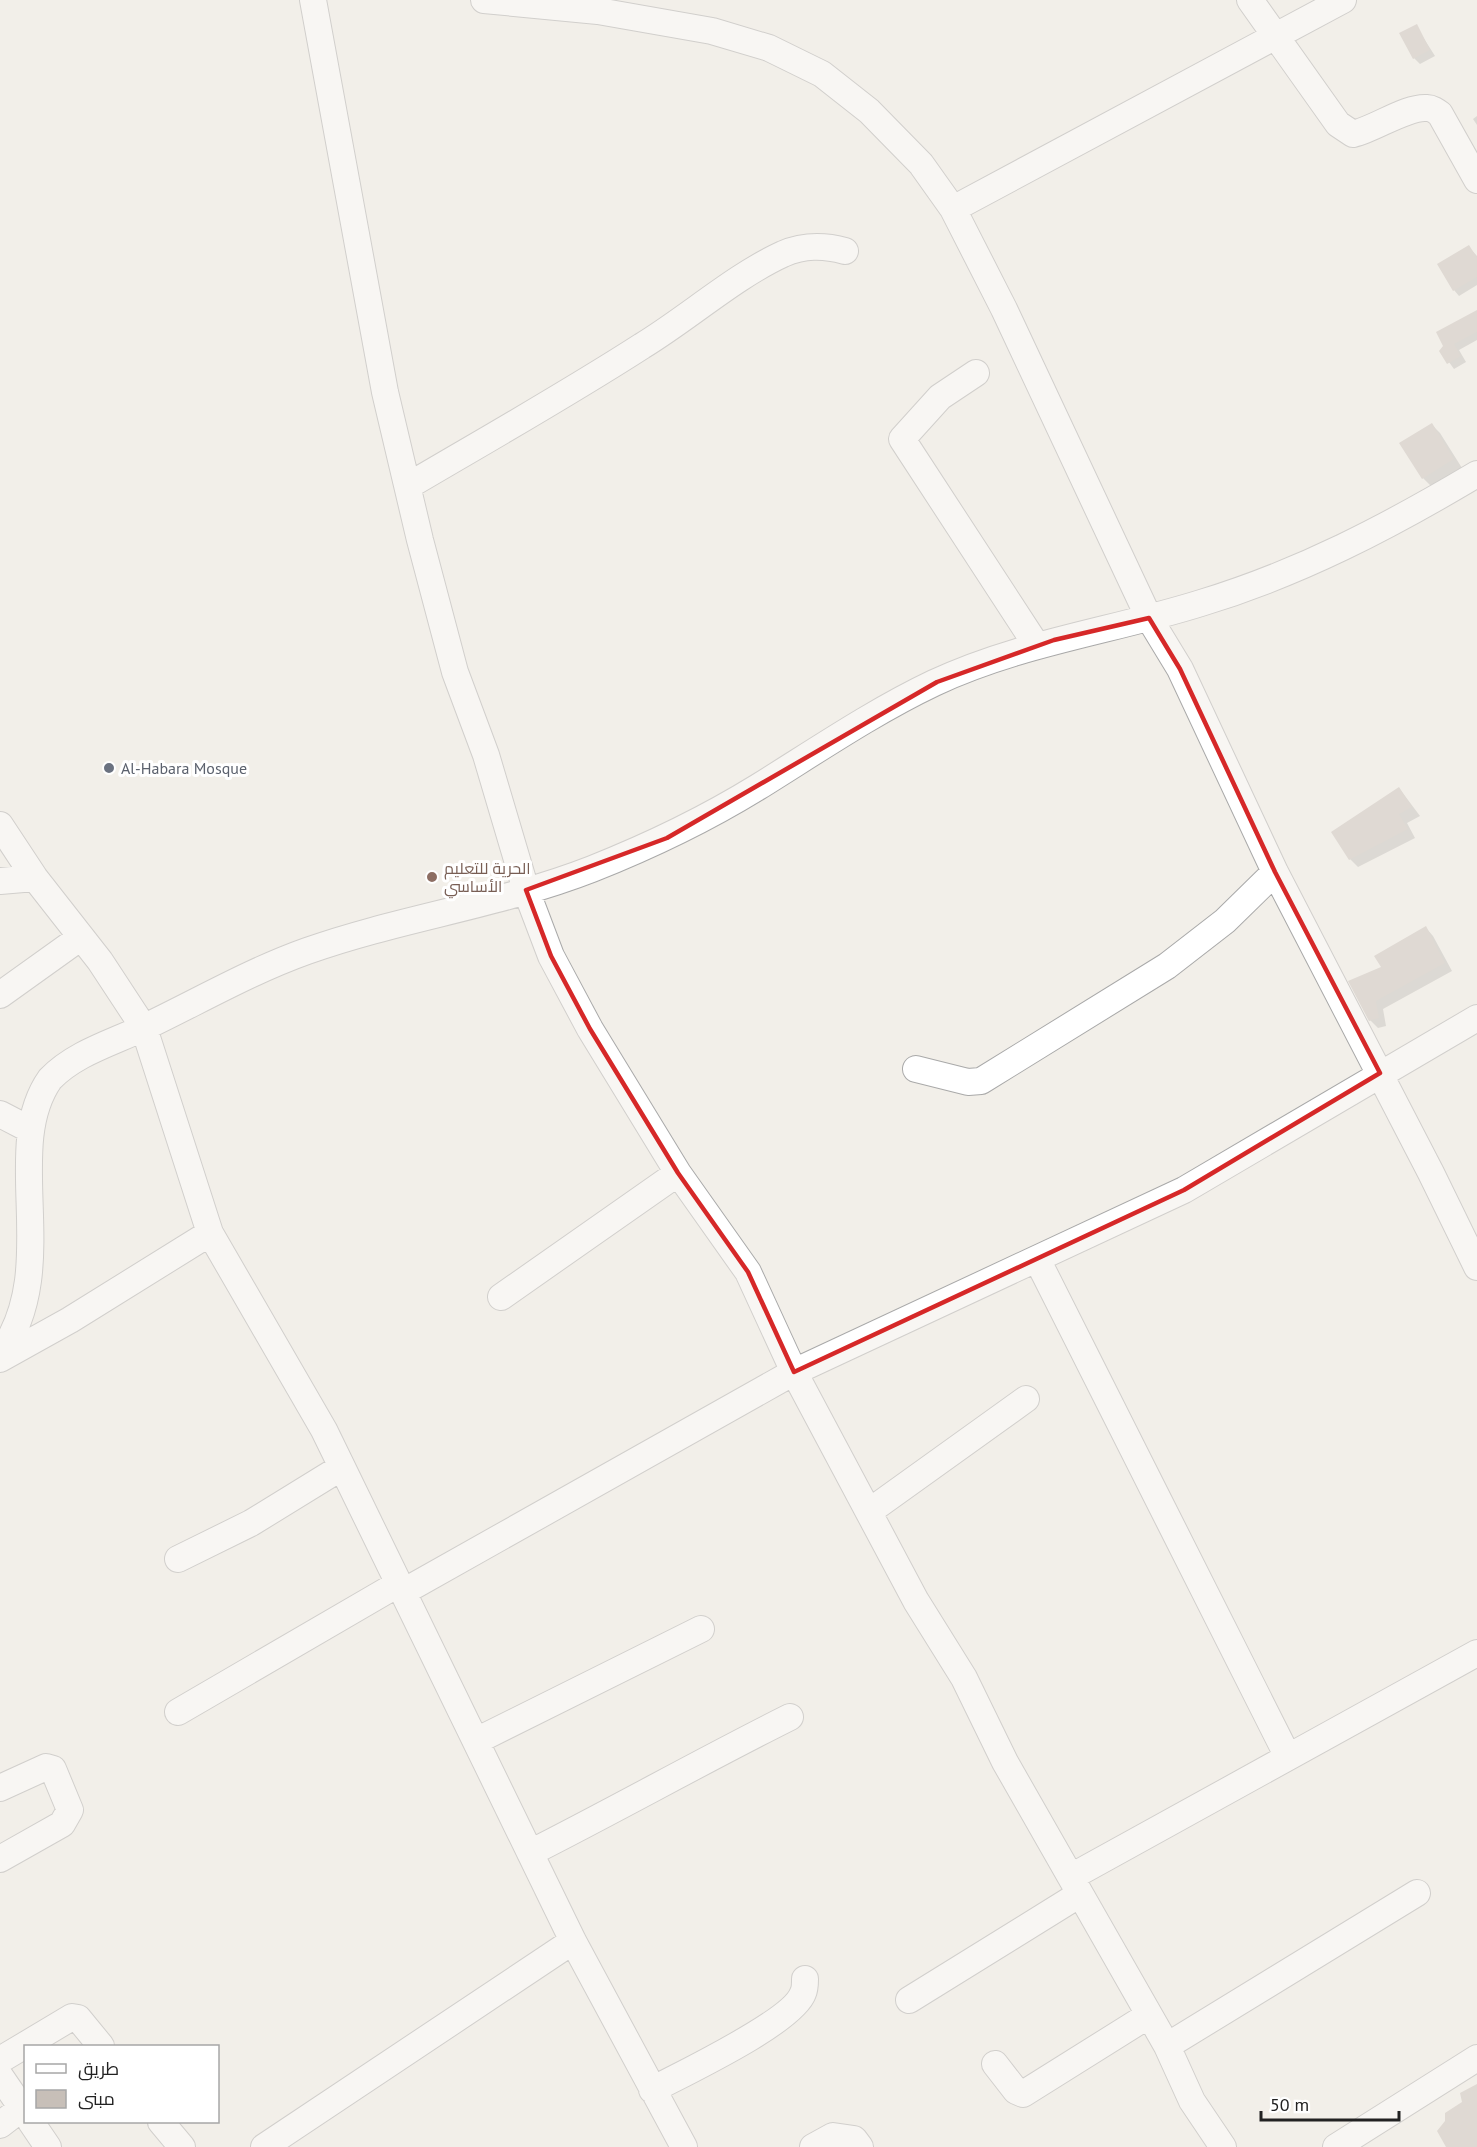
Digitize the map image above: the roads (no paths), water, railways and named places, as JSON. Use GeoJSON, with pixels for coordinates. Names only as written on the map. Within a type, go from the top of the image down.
{"type":"FeatureCollection","features":[{"type":"Feature","properties":{"kind":"street"},"geometry":{"type":"LineString","coordinates":[[314,0],[385,392],[438,612],[510,831],[526,890],[551,956],[590,1029],[678,1173],[748,1272],[794,1372],[916,1601],[964,1678],[1005,1762],[1167,2046],[1192,2101],[1223,2147]]}},
{"type":"Feature","properties":{"kind":"street"},"geometry":{"type":"LineString","coordinates":[[484,0],[598,11],[712,31],[769,48],[822,74],[869,111],[921,164],[953,209],[1040,381],[1149,618],[1180,669],[1275,872],[1380,1073],[1477,1267]]}},
{"type":"Feature","properties":{"kind":"street"},"geometry":{"type":"LineString","coordinates":[[1250,0],[1338,124],[1353,134],[1369,131],[1418,108],[1430,107],[1440,114],[1477,180]]}},
{"type":"Feature","properties":{"kind":"street"},"geometry":{"type":"LineString","coordinates":[[953,209],[1343,0]]}},
{"type":"Feature","properties":{"kind":"street"},"geometry":{"type":"LineString","coordinates":[[408,486],[642,346],[759,267],[784,254],[805,247],[826,246],[845,251]]}},
{"type":"Feature","properties":{"kind":"street"},"geometry":{"type":"LineString","coordinates":[[976,373],[940,396],[902,439],[1037,646]]}},
{"type":"Feature","properties":{"kind":"street"},"geometry":{"type":"LineString","coordinates":[[0,1354],[17,1325],[27,1287],[25,1127],[37,1097],[53,1076],[81,1055],[144,1028],[244,976],[309,950],[526,890],[588,870],[667,838],[937,682],[1037,646],[1107,626],[1149,618],[1250,587],[1341,550],[1386,528],[1477,474]]}},
{"type":"Feature","properties":{"kind":"street"},"geometry":{"type":"LineString","coordinates":[[0,825],[35,878],[81,937],[144,1028],[210,1233],[312,1410],[342,1467],[573,1941],[684,2147]]}},
{"type":"Feature","properties":{"kind":"street"},"geometry":{"type":"LineString","coordinates":[[916,1069],[968,1082],[981,1081],[1167,966],[1225,921],[1275,872]]}},
{"type":"Feature","properties":{"kind":"street"},"geometry":{"type":"LineString","coordinates":[[0,881],[35,878]]}},
{"type":"Feature","properties":{"kind":"street"},"geometry":{"type":"LineString","coordinates":[[0,995],[81,937]]}},
{"type":"Feature","properties":{"kind":"street"},"geometry":{"type":"LineString","coordinates":[[178,1712],[794,1372],[1184,1190],[1477,1018]]}},
{"type":"Feature","properties":{"kind":"street"},"geometry":{"type":"LineString","coordinates":[[0,1114],[25,1127]]}},
{"type":"Feature","properties":{"kind":"street"},"geometry":{"type":"LineString","coordinates":[[501,1297],[678,1173]]}},
{"type":"Feature","properties":{"kind":"street"},"geometry":{"type":"LineString","coordinates":[[0,1359],[70,1320],[210,1233]]}},
{"type":"Feature","properties":{"kind":"street"},"geometry":{"type":"LineString","coordinates":[[1037,1259],[1288,1757]]}},
{"type":"Feature","properties":{"kind":"street"},"geometry":{"type":"LineString","coordinates":[[870,1511],[1026,1399]]}},
{"type":"Feature","properties":{"kind":"street"},"geometry":{"type":"LineString","coordinates":[[178,1559],[251,1523],[342,1467]]}},
{"type":"Feature","properties":{"kind":"street"},"geometry":{"type":"LineString","coordinates":[[476,1742],[701,1629]]}},
{"type":"Feature","properties":{"kind":"street"},"geometry":{"type":"LineString","coordinates":[[909,2000],[1076,1885],[1288,1757],[1477,1653]]}},
{"type":"Feature","properties":{"kind":"street"},"geometry":{"type":"LineString","coordinates":[[530,1853],[697,1763],[790,1717]]}},
{"type":"Feature","properties":{"kind":"street"},"geometry":{"type":"LineString","coordinates":[[0,1788],[46,1767],[53,1769],[70,1810],[62,1824],[0,1860]]}},
{"type":"Feature","properties":{"kind":"street"},"geometry":{"type":"LineString","coordinates":[[1167,2046],[1417,1893]]}},
{"type":"Feature","properties":{"kind":"street"},"geometry":{"type":"LineString","coordinates":[[264,2147],[573,1941]]}},
{"type":"Feature","properties":{"kind":"street"},"geometry":{"type":"LineString","coordinates":[[652,2090],[743,2041],[789,2010],[803,1995],[805,1979]]}},
{"type":"Feature","properties":{"kind":"street"},"geometry":{"type":"LineString","coordinates":[[995,2064],[1016,2091],[1023,2094],[1149,2015]]}},
{"type":"Feature","properties":{"kind":"street"},"geometry":{"type":"LineString","coordinates":[[25,2045],[72,2017],[78,2018],[100,2045]]}},
{"type":"Feature","properties":{"kind":"street"},"geometry":{"type":"LineString","coordinates":[[0,2060],[24,2046]]}},
{"type":"Feature","properties":{"kind":"street"},"geometry":{"type":"LineString","coordinates":[[1336,2147],[1477,2058]]}},
{"type":"Feature","properties":{"kind":"street"},"geometry":{"type":"LineString","coordinates":[[0,2076],[24,2111]]}},
{"type":"Feature","properties":{"kind":"street"},"geometry":{"type":"LineString","coordinates":[[0,2125],[24,2115]]}},
{"type":"Feature","properties":{"kind":"street"},"geometry":{"type":"LineString","coordinates":[[32,2123],[48,2147]]}},
{"type":"Feature","properties":{"kind":"street"},"geometry":{"type":"LineString","coordinates":[[163,2123],[182,2147]]}},
{"type":"Feature","properties":{"kind":"street"},"geometry":{"type":"LineString","coordinates":[[813,2147],[833,2136],[854,2139],[860,2147]]}},
{"type":"Feature","properties":{"kind":"place","name":"Al-Habara Mosque"},"geometry":{"type":"Point","coordinates":[109,768]}},
{"type":"Feature","properties":{"kind":"place","name":"الحرية للتعليم الأساسي"},"geometry":{"type":"Point","coordinates":[432,877]}}]}
